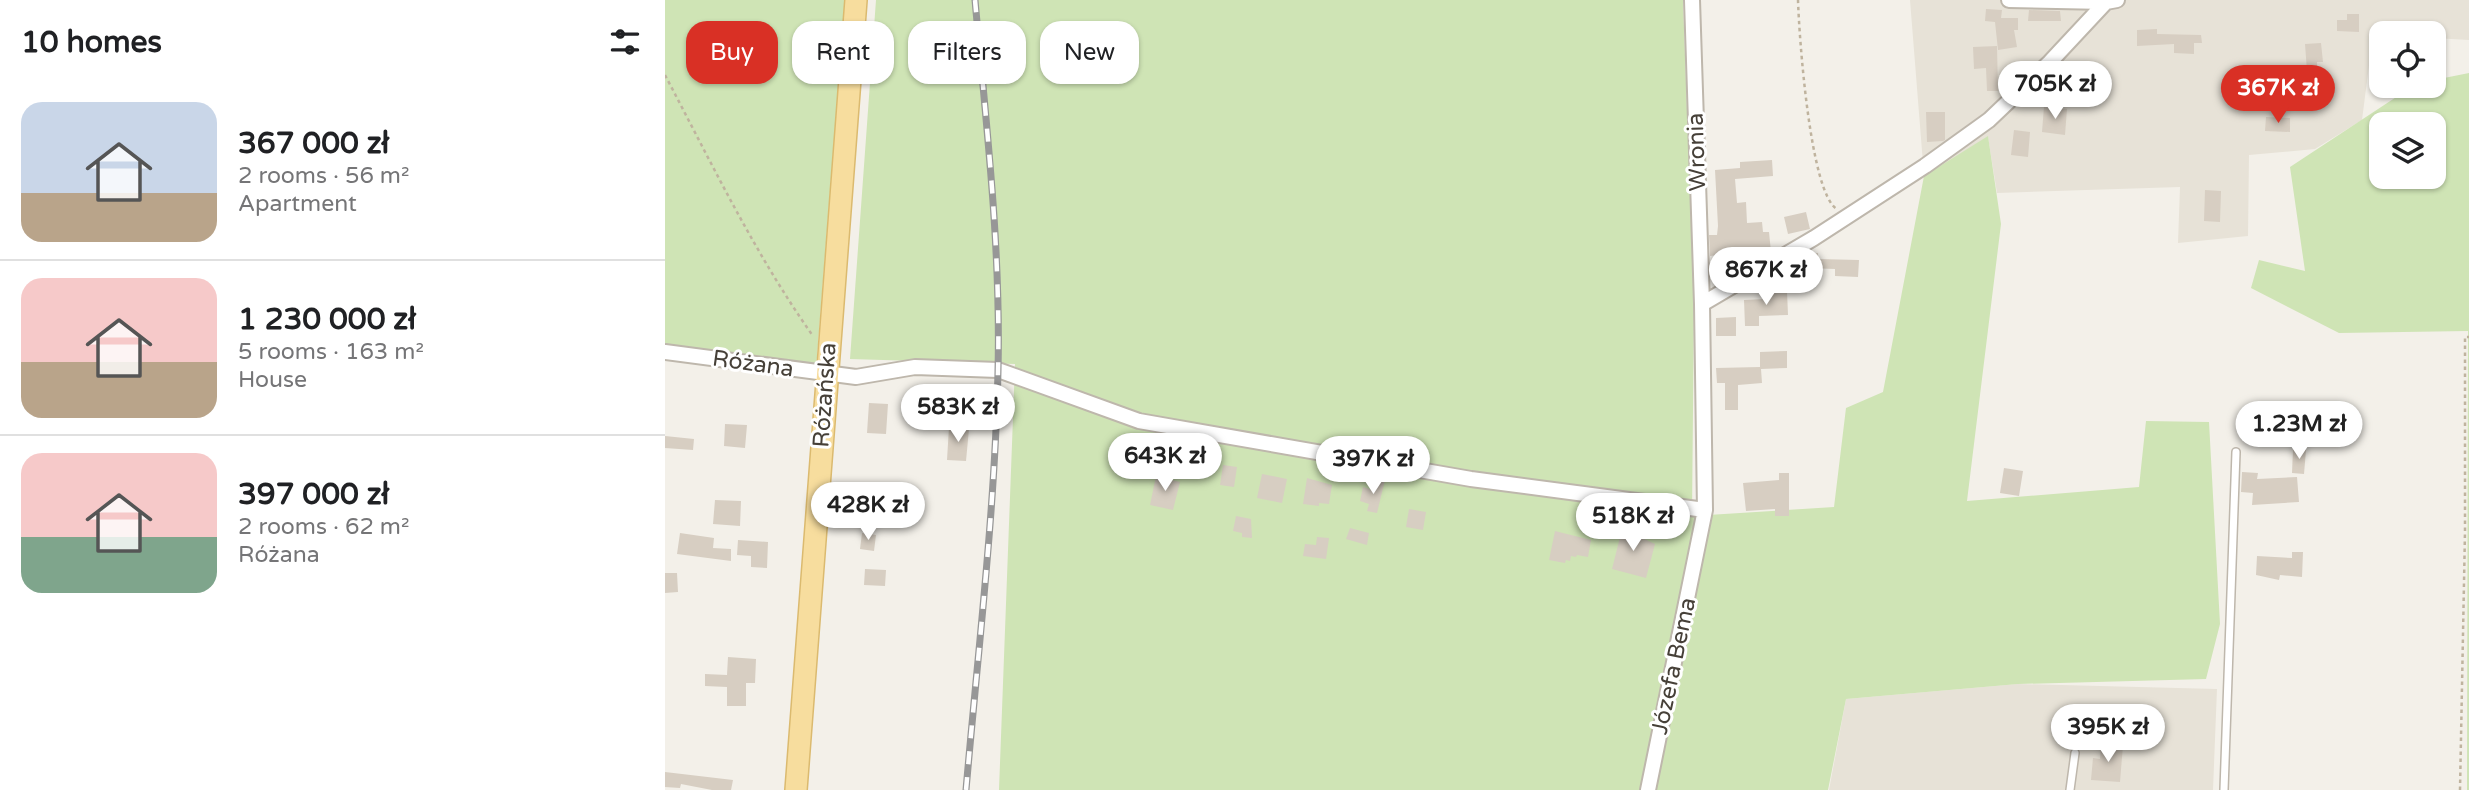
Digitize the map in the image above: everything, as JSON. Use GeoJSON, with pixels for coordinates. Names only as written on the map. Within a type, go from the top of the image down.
{"type":"FeatureCollection","features":[{"type":"Feature","properties":{"kind":"main road","name":"Różańska"},"geometry":{"type":"LineString","coordinates":[[796,790],[856,0]]}},
{"type":"Feature","properties":{"kind":"street","name":"Wronia"},"geometry":{"type":"LineString","coordinates":[[1692,0],[1702,304]]}},
{"type":"Feature","properties":{"kind":"street"},"geometry":{"type":"LineString","coordinates":[[2009,0],[2113,1]]}},
{"type":"Feature","properties":{"kind":"street"},"geometry":{"type":"LineString","coordinates":[[1702,304],[1849,215],[1989,120],[2113,1]]}},
{"type":"Feature","properties":{"kind":"street","name":"Józefa Bema"},"geometry":{"type":"LineString","coordinates":[[1648,790],[1706,510],[1702,304]]}},
{"type":"Feature","properties":{"kind":"street","name":"Różana"},"geometry":{"type":"LineString","coordinates":[[665,352],[856,377],[915,367],[998,370],[1139,421],[1471,479],[1706,510]]}},
{"type":"Feature","properties":{"kind":"lane"},"geometry":{"type":"LineString","coordinates":[[2224,790],[2236,452]]}},
{"type":"Feature","properties":{"kind":"lane"},"geometry":{"type":"LineString","coordinates":[[2070,790],[2075,753]]}},
{"type":"Feature","properties":{"kind":"path"},"geometry":{"type":"LineString","coordinates":[[1798,0],[1807,104],[1820,181],[1831,205],[1849,215]]}},
{"type":"Feature","properties":{"kind":"path"},"geometry":{"type":"LineString","coordinates":[[665,75],[775,283],[817,342]]}},
{"type":"Feature","properties":{"kind":"path"},"geometry":{"type":"LineString","coordinates":[[2460,790],[2465,531],[2465,337],[2469,337]]}},
{"type":"Feature","properties":{"kind":"shaded area"},"geometry":{"type":"Polygon","coordinates":[[[1910,0],[2469,0],[2469,40],[2446,39],[2446,21],[2369,21],[2369,65],[2362,120],[2315,149],[2249,155],[2248,236],[2178,243],[2180,187],[1997,193],[1988,137],[1924,176],[1910,0]]]}},
{"type":"Feature","properties":{"kind":"shaded area"},"geometry":{"type":"Polygon","coordinates":[[[2018,684],[2217,689],[2213,790],[1829,790],[1846,699],[2018,684]]]}},
{"type":"Feature","properties":{"kind":"green space"},"geometry":{"type":"Polygon","coordinates":[[[665,0],[845,0],[843,21],[792,21],[792,84],[838,84],[816,370],[665,348],[665,0]]]}},
{"type":"Feature","properties":{"kind":"green space"},"geometry":{"type":"Polygon","coordinates":[[[876,0],[1683,0],[1694,305],[1692,516],[1834,507],[1846,408],[1883,392],[1924,176],[1988,136],[2001,224],[1967,501],[2139,487],[2146,421],[2209,422],[2220,624],[2206,679],[2018,684],[1846,699],[1828,790],[999,790],[1015,364],[850,359],[870,84],[894,84],[894,21],[874,21],[876,0]]]}},
{"type":"Feature","properties":{"kind":"green space"},"geometry":{"type":"Polygon","coordinates":[[[2469,73],[2469,790],[2468,331],[2339,333],[2251,288],[2259,260],[2305,271],[2290,167],[2369,115],[2369,189],[2446,189],[2446,112],[2374,112],[2395,98],[2446,98],[2446,78],[2469,73]]]}},
{"type":"Feature","properties":{"kind":"building"},"geometry":{"type":"Polygon","coordinates":[[[1986,9],[2002,10],[2001,18],[2018,18],[2018,30],[2014,30],[2017,47],[1998,50],[1995,22],[1985,21],[1986,9]]]}},
{"type":"Feature","properties":{"kind":"building"},"geometry":{"type":"Polygon","coordinates":[[[2029,10],[2060,11],[2061,21],[2028,21],[2029,10]]]}},
{"type":"Feature","properties":{"kind":"building"},"geometry":{"type":"Polygon","coordinates":[[[2347,14],[2359,14],[2359,32],[2337,31],[2337,20],[2347,20],[2347,14]]]}},
{"type":"Feature","properties":{"kind":"building"},"geometry":{"type":"Polygon","coordinates":[[[2157,29],[2157,34],[2201,35],[2202,43],[2194,43],[2194,54],[2174,53],[2174,44],[2137,46],[2137,30],[2157,29]]]}},
{"type":"Feature","properties":{"kind":"building"},"geometry":{"type":"Polygon","coordinates":[[[2321,43],[2323,62],[2317,62],[2317,71],[2307,71],[2305,44],[2321,43]]]}},
{"type":"Feature","properties":{"kind":"building"},"geometry":{"type":"Polygon","coordinates":[[[1997,46],[1998,91],[1987,91],[1986,68],[1974,69],[1973,47],[1997,46]]]}},
{"type":"Feature","properties":{"kind":"building"},"geometry":{"type":"Polygon","coordinates":[[[2044,107],[2067,109],[2065,135],[2042,132],[2044,107]]]}},
{"type":"Feature","properties":{"kind":"building"},"geometry":{"type":"Polygon","coordinates":[[[1926,112],[1945,112],[1945,140],[1927,142],[1926,112]]]}},
{"type":"Feature","properties":{"kind":"building"},"geometry":{"type":"Polygon","coordinates":[[[2266,117],[2290,118],[2290,132],[2265,131],[2266,117]]]}},
{"type":"Feature","properties":{"kind":"building"},"geometry":{"type":"Polygon","coordinates":[[[2014,130],[2030,132],[2028,157],[2011,155],[2014,130]]]}},
{"type":"Feature","properties":{"kind":"building"},"geometry":{"type":"Polygon","coordinates":[[[1772,160],[1773,176],[1735,179],[1737,203],[1746,202],[1747,223],[1762,222],[1763,232],[1769,232],[1771,252],[1733,255],[1733,260],[1717,261],[1717,255],[1710,256],[1709,235],[1717,235],[1718,226],[1715,170],[1740,168],[1740,162],[1772,160]]]}},
{"type":"Feature","properties":{"kind":"building"},"geometry":{"type":"Polygon","coordinates":[[[2205,190],[2221,191],[2220,222],[2204,221],[2205,190]]]}},
{"type":"Feature","properties":{"kind":"building"},"geometry":{"type":"Polygon","coordinates":[[[1806,212],[1810,229],[1788,234],[1784,217],[1806,212]]]}},
{"type":"Feature","properties":{"kind":"building"},"geometry":{"type":"Polygon","coordinates":[[[1808,253],[1818,253],[1818,259],[1859,260],[1858,277],[1835,276],[1835,269],[1807,268],[1808,253]]]}},
{"type":"Feature","properties":{"kind":"building"},"geometry":{"type":"Polygon","coordinates":[[[1765,291],[1787,291],[1788,315],[1759,316],[1759,326],[1745,326],[1744,300],[1765,299],[1765,291]]]}},
{"type":"Feature","properties":{"kind":"building"},"geometry":{"type":"Polygon","coordinates":[[[1736,317],[1736,336],[1716,336],[1716,318],[1736,317]]]}},
{"type":"Feature","properties":{"kind":"building"},"geometry":{"type":"Polygon","coordinates":[[[1787,351],[1787,368],[1761,369],[1762,383],[1738,385],[1738,410],[1725,410],[1725,383],[1717,383],[1716,368],[1760,367],[1760,352],[1787,351]]]}},
{"type":"Feature","properties":{"kind":"building"},"geometry":{"type":"Polygon","coordinates":[[[869,403],[888,404],[886,434],[867,433],[869,403]]]}},
{"type":"Feature","properties":{"kind":"building"},"geometry":{"type":"Polygon","coordinates":[[[931,407],[952,409],[950,427],[930,425],[931,407]]]}},
{"type":"Feature","properties":{"kind":"building"},"geometry":{"type":"Polygon","coordinates":[[[725,424],[747,425],[745,448],[724,446],[725,424]]]}},
{"type":"Feature","properties":{"kind":"building"},"geometry":{"type":"Polygon","coordinates":[[[949,427],[969,429],[966,461],[947,460],[949,427]]]}},
{"type":"Feature","properties":{"kind":"building"},"geometry":{"type":"Polygon","coordinates":[[[665,436],[694,439],[693,450],[665,448],[665,436]]]}},
{"type":"Feature","properties":{"kind":"building"},"geometry":{"type":"Polygon","coordinates":[[[2293,449],[2306,450],[2304,474],[2292,473],[2293,449]]]}},
{"type":"Feature","properties":{"kind":"building"},"geometry":{"type":"Polygon","coordinates":[[[1223,465],[1237,467],[1234,487],[1220,485],[1223,465]]]}},
{"type":"Feature","properties":{"kind":"building"},"geometry":{"type":"Polygon","coordinates":[[[2004,468],[2023,471],[2019,496],[2000,493],[2004,468]]]}},
{"type":"Feature","properties":{"kind":"building"},"geometry":{"type":"Polygon","coordinates":[[[2242,472],[2258,473],[2257,479],[2297,477],[2299,502],[2252,505],[2253,493],[2241,492],[2242,472]]]}},
{"type":"Feature","properties":{"kind":"building"},"geometry":{"type":"Polygon","coordinates":[[[1779,473],[1789,473],[1789,516],[1775,516],[1775,509],[1746,511],[1743,483],[1779,480],[1779,473]]]}},
{"type":"Feature","properties":{"kind":"building"},"geometry":{"type":"Polygon","coordinates":[[[1262,474],[1287,479],[1282,503],[1257,498],[1262,474]]]}},
{"type":"Feature","properties":{"kind":"building"},"geometry":{"type":"Polygon","coordinates":[[[1156,476],[1180,482],[1173,510],[1150,505],[1156,476]]]}},
{"type":"Feature","properties":{"kind":"building"},"geometry":{"type":"Polygon","coordinates":[[[1307,478],[1332,485],[1329,504],[1303,504],[1307,478]]]}},
{"type":"Feature","properties":{"kind":"building"},"geometry":{"type":"Polygon","coordinates":[[[1376,478],[1385,480],[1377,513],[1367,511],[1369,504],[1360,501],[1363,487],[1373,490],[1376,478]]]}},
{"type":"Feature","properties":{"kind":"building"},"geometry":{"type":"Polygon","coordinates":[[[715,500],[741,501],[740,526],[713,524],[715,500]]]}},
{"type":"Feature","properties":{"kind":"building"},"geometry":{"type":"Polygon","coordinates":[[[1409,509],[1426,512],[1423,530],[1406,527],[1409,509]]]}},
{"type":"Feature","properties":{"kind":"building"},"geometry":{"type":"Polygon","coordinates":[[[1236,516],[1251,519],[1252,538],[1242,537],[1242,533],[1233,531],[1236,516]]]}},
{"type":"Feature","properties":{"kind":"building"},"geometry":{"type":"Polygon","coordinates":[[[1623,525],[1640,530],[1638,536],[1655,544],[1646,578],[1612,569],[1623,525]]]}},
{"type":"Feature","properties":{"kind":"building"},"geometry":{"type":"Polygon","coordinates":[[[1350,528],[1369,533],[1367,545],[1346,539],[1350,528]]]}},
{"type":"Feature","properties":{"kind":"building"},"geometry":{"type":"Polygon","coordinates":[[[1555,531],[1591,540],[1588,557],[1571,556],[1570,561],[1566,560],[1565,563],[1549,560],[1555,531]]]}},
{"type":"Feature","properties":{"kind":"building"},"geometry":{"type":"Polygon","coordinates":[[[680,533],[714,538],[713,548],[731,549],[731,561],[677,554],[680,533]]]}},
{"type":"Feature","properties":{"kind":"building"},"geometry":{"type":"Polygon","coordinates":[[[862,533],[876,535],[874,551],[860,549],[862,533]]]}},
{"type":"Feature","properties":{"kind":"building"},"geometry":{"type":"Polygon","coordinates":[[[1317,537],[1329,538],[1326,559],[1303,556],[1305,544],[1316,545],[1317,537]]]}},
{"type":"Feature","properties":{"kind":"building"},"geometry":{"type":"Polygon","coordinates":[[[738,540],[768,542],[767,568],[751,567],[751,556],[737,555],[738,540]]]}},
{"type":"Feature","properties":{"kind":"building"},"geometry":{"type":"Polygon","coordinates":[[[2292,552],[2303,552],[2302,577],[2280,575],[2279,580],[2256,575],[2257,556],[2292,558],[2292,552]]]}},
{"type":"Feature","properties":{"kind":"building"},"geometry":{"type":"Polygon","coordinates":[[[865,569],[886,570],[885,586],[864,585],[865,569]]]}},
{"type":"Feature","properties":{"kind":"building"},"geometry":{"type":"Polygon","coordinates":[[[665,573],[677,573],[678,592],[665,593],[665,573]]]}},
{"type":"Feature","properties":{"kind":"building"},"geometry":{"type":"Polygon","coordinates":[[[728,657],[756,659],[755,683],[746,683],[746,706],[727,706],[727,687],[705,686],[705,674],[727,675],[728,657]]]}},
{"type":"Feature","properties":{"kind":"building"},"geometry":{"type":"Polygon","coordinates":[[[2101,743],[2123,745],[2120,782],[2091,780],[2093,758],[2100,759],[2101,743]]]}},
{"type":"Feature","properties":{"kind":"building"},"geometry":{"type":"Polygon","coordinates":[[[665,772],[733,780],[731,790],[712,790],[681,784],[680,788],[665,787],[665,772]]]}},
{"type":"Feature","properties":{"kind":"railway"},"geometry":{"type":"LineString","coordinates":[[966,790],[990,528],[998,371],[995,232],[975,0]]}}]}
